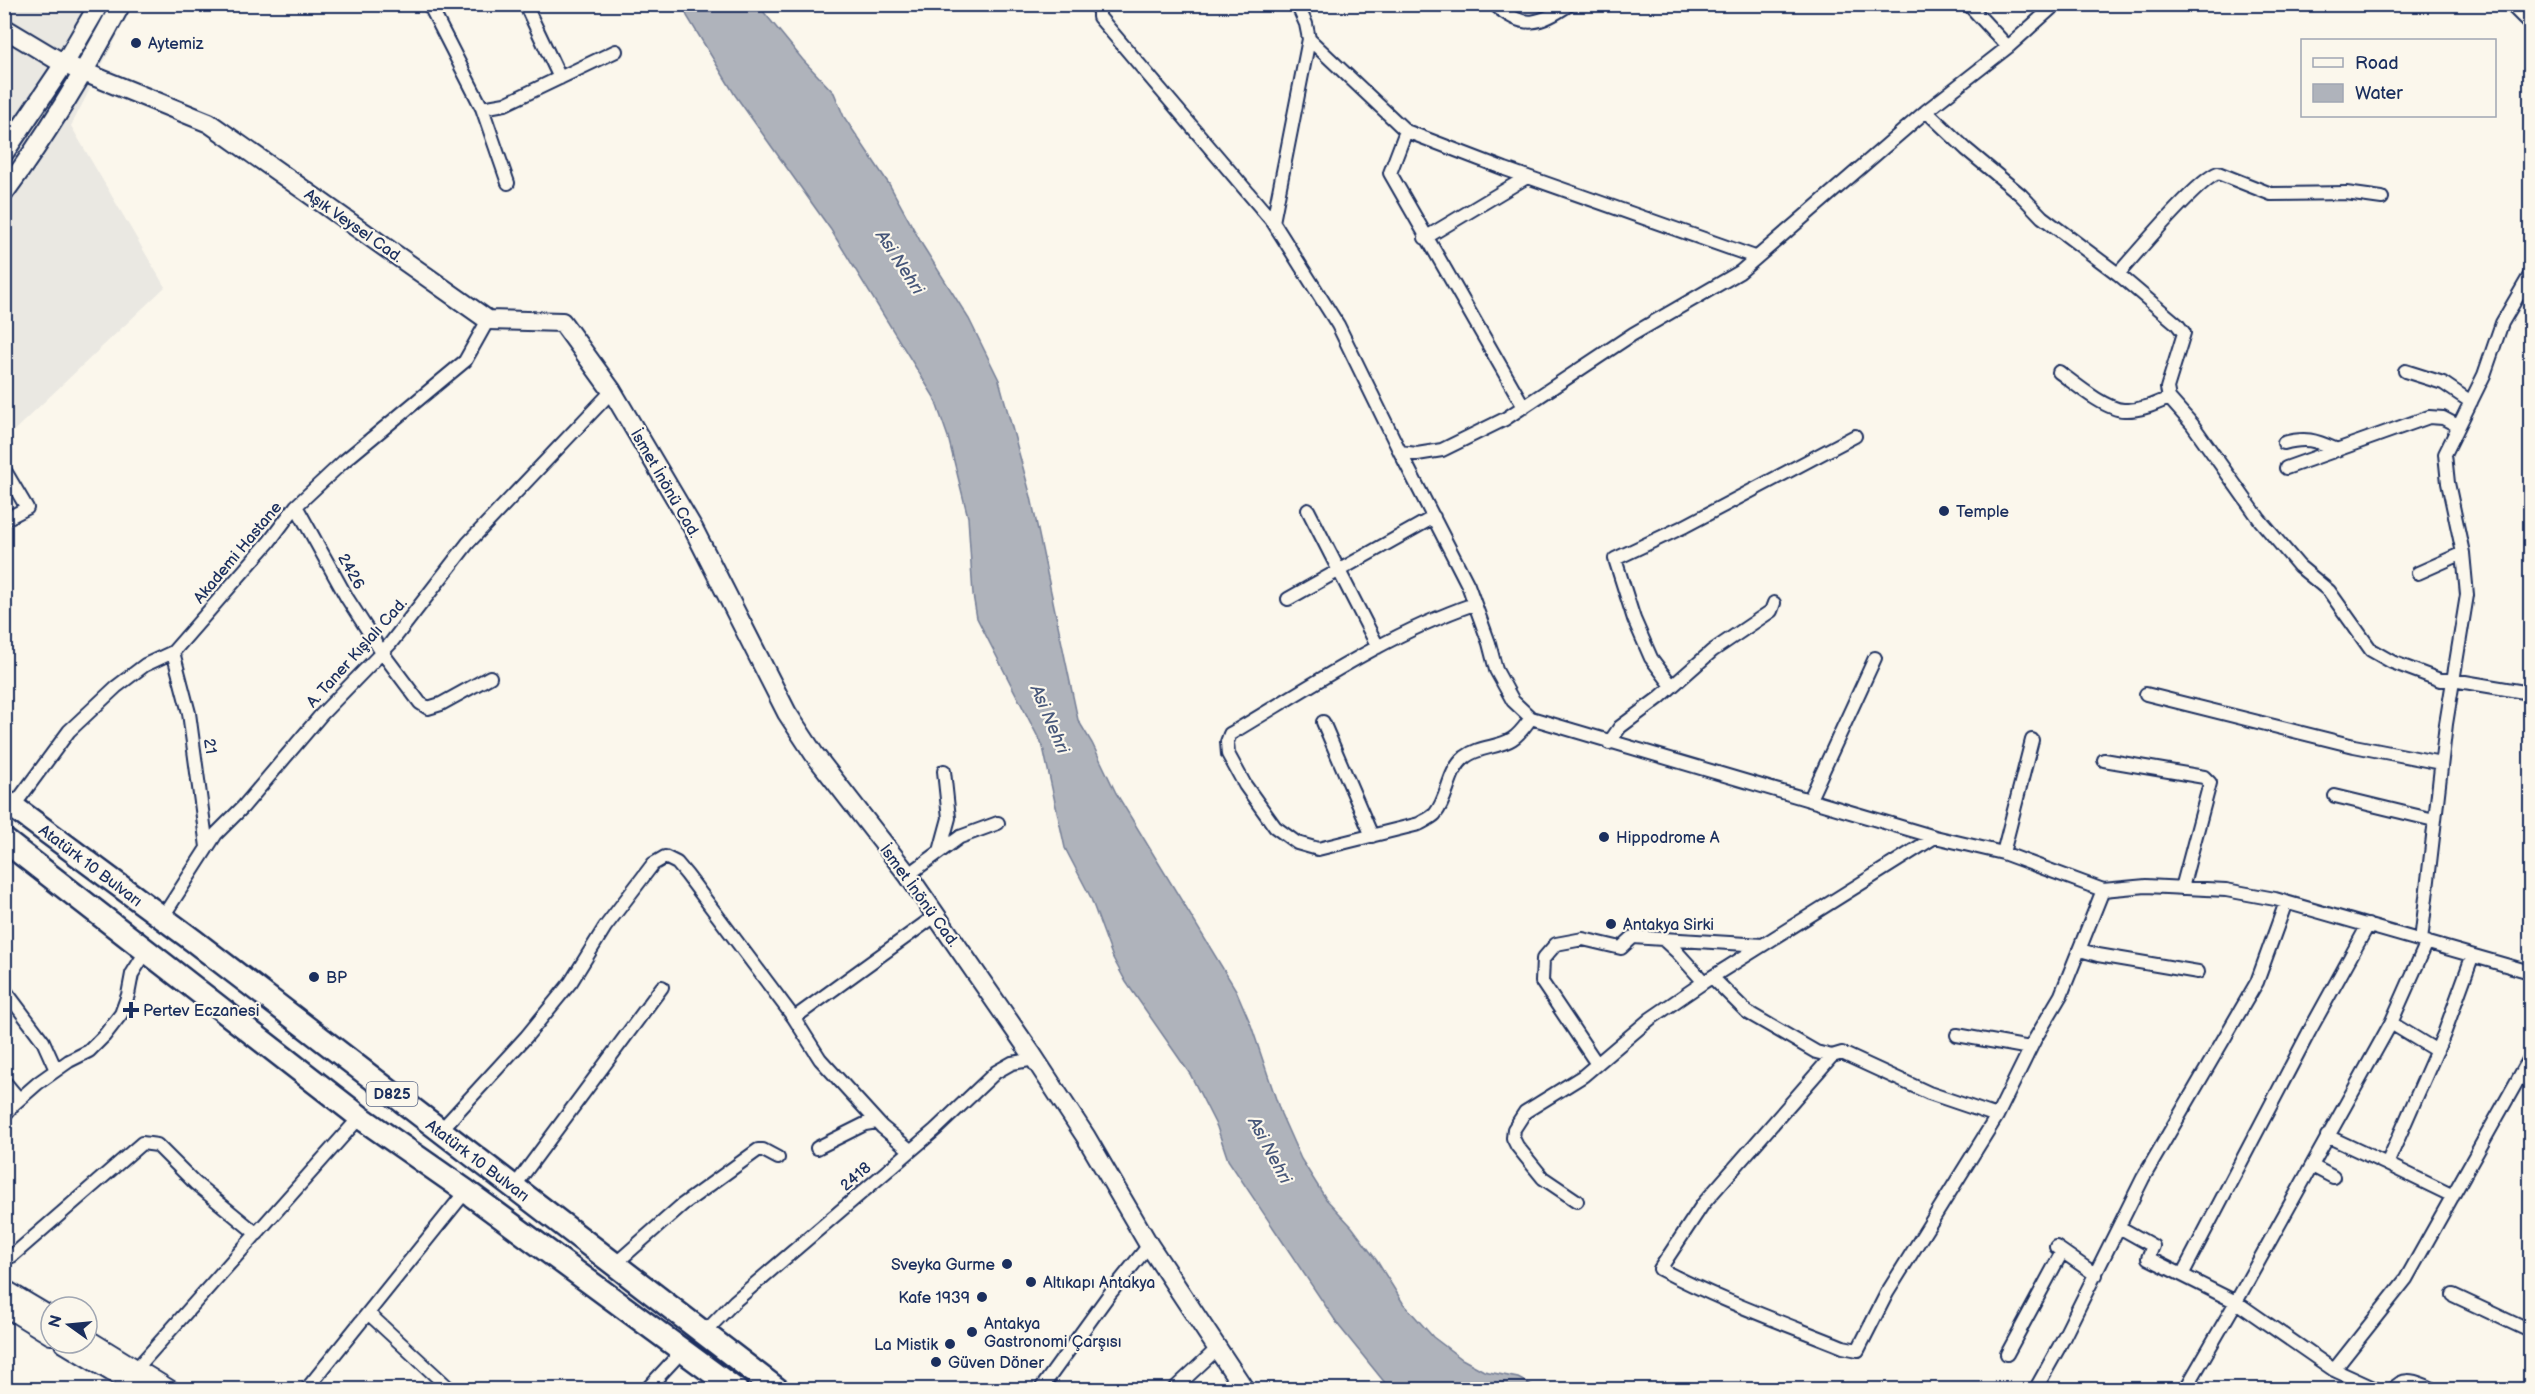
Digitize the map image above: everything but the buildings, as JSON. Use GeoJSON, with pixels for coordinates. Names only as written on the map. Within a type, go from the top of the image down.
{"type":"FeatureCollection","features":[{"type":"Feature","properties":{"kind":"highway","name":"Atatürk 10 Bulvarı"},"geometry":{"type":"LineString","coordinates":[[9,803],[778,1389]]}},
{"type":"Feature","properties":{"kind":"highway","name":"Atatürk 10 Bulvarı"},"geometry":{"type":"LineString","coordinates":[[4,840],[360,1118],[466,1191],[736,1389]]}},
{"type":"Feature","properties":{"kind":"street"},"geometry":{"type":"LineString","coordinates":[[4,192],[34,152],[74,69],[99,4]]}},
{"type":"Feature","properties":{"kind":"street"},"geometry":{"type":"LineString","coordinates":[[7,143],[74,69],[121,4]]}},
{"type":"Feature","properties":{"kind":"street"},"geometry":{"type":"LineString","coordinates":[[429,4],[482,108],[508,183]]}},
{"type":"Feature","properties":{"kind":"street"},"geometry":{"type":"LineString","coordinates":[[525,4],[560,78]]}},
{"type":"Feature","properties":{"kind":"street"},"geometry":{"type":"LineString","coordinates":[[1099,4],[1100,17],[1272,222],[1338,325],[1468,585],[1496,670],[1513,701],[1531,718],[1609,743],[1810,799],[1935,837],[2003,853],[2103,890],[2146,886],[2226,890],[2286,902],[2530,972]]}},
{"type":"Feature","properties":{"kind":"street"},"geometry":{"type":"LineString","coordinates":[[1272,222],[1309,39],[1306,24],[1297,4]]}},
{"type":"Feature","properties":{"kind":"street"},"geometry":{"type":"LineString","coordinates":[[1494,4],[1515,19],[1531,24],[1547,20],[1570,4]]}},
{"type":"Feature","properties":{"kind":"street"},"geometry":{"type":"LineString","coordinates":[[1968,4],[2008,47]]}},
{"type":"Feature","properties":{"kind":"street"},"geometry":{"type":"LineString","coordinates":[[1400,452],[1417,454],[1442,450],[1505,419],[1633,334],[1740,272],[1926,111],[2008,47],[2056,4]]}},
{"type":"Feature","properties":{"kind":"street"},"geometry":{"type":"LineString","coordinates":[[2510,4],[2530,24]]}},
{"type":"Feature","properties":{"kind":"street","name":"Aşık Veysel Cad."},"geometry":{"type":"LineString","coordinates":[[4,28],[74,69],[209,123],[488,320]]}},
{"type":"Feature","properties":{"kind":"street"},"geometry":{"type":"LineString","coordinates":[[1309,39],[1406,131],[1527,177],[1755,257]]}},
{"type":"Feature","properties":{"kind":"street"},"geometry":{"type":"LineString","coordinates":[[482,108],[505,104],[616,51]]}},
{"type":"Feature","properties":{"kind":"street"},"geometry":{"type":"LineString","coordinates":[[1926,111],[1966,149],[2021,195],[2042,217],[2118,274],[2177,324],[2184,333],[2167,388],[2169,398],[2192,424],[2260,520],[2299,566],[2328,591],[2371,650],[2425,676],[2530,693]]}},
{"type":"Feature","properties":{"kind":"street"},"geometry":{"type":"LineString","coordinates":[[1406,131],[1390,173],[1425,238],[1524,407]]}},
{"type":"Feature","properties":{"kind":"street"},"geometry":{"type":"LineString","coordinates":[[2118,274],[2211,175],[2218,173],[2271,194],[2346,193],[2382,198]]}},
{"type":"Feature","properties":{"kind":"street"},"geometry":{"type":"LineString","coordinates":[[1425,238],[1527,177]]}},
{"type":"Feature","properties":{"kind":"street"},"geometry":{"type":"LineString","coordinates":[[2185,1389],[2391,1023],[2424,941],[2441,763],[2467,595],[2463,553],[2448,483],[2445,454],[2484,375],[2502,323],[2530,275]]}},
{"type":"Feature","properties":{"kind":"street"},"geometry":{"type":"LineString","coordinates":[[488,320],[562,322],[612,391]]}},
{"type":"Feature","properties":{"kind":"street","name":"Akademi Hastane"},"geometry":{"type":"LineString","coordinates":[[9,803],[69,730],[116,687],[145,665],[173,652],[269,542],[296,506],[343,462],[465,361],[488,320]]}},
{"type":"Feature","properties":{"kind":"street"},"geometry":{"type":"LineString","coordinates":[[2405,371],[2443,383],[2471,402]]}},
{"type":"Feature","properties":{"kind":"street"},"geometry":{"type":"LineString","coordinates":[[2059,372],[2106,404],[2121,411],[2136,410],[2169,398]]}},
{"type":"Feature","properties":{"kind":"street","name":"A. Taner Kışlalı Cad."},"geometry":{"type":"LineString","coordinates":[[162,918],[216,834],[243,807],[321,715],[390,644],[468,543],[612,391]]}},
{"type":"Feature","properties":{"kind":"street","name":"İsmet İnönü Cad."},"geometry":{"type":"LineString","coordinates":[[612,391],[693,528],[787,713],[814,754],[908,875],[1035,1059],[1086,1137],[1149,1245],[1245,1389]]}},
{"type":"Feature","properties":{"kind":"street"},"geometry":{"type":"LineString","coordinates":[[2286,468],[2429,417],[2443,418],[2458,426]]}},
{"type":"Feature","properties":{"kind":"street"},"geometry":{"type":"LineString","coordinates":[[1672,686],[1651,658],[1634,619],[1615,560],[1685,526],[1855,436]]}},
{"type":"Feature","properties":{"kind":"street"},"geometry":{"type":"LineString","coordinates":[[2284,443],[2302,438],[2314,439],[2335,449]]}},
{"type":"Feature","properties":{"kind":"street"},"geometry":{"type":"LineString","coordinates":[[4,469],[27,508],[4,520]]}},
{"type":"Feature","properties":{"kind":"street","name":"2426"},"geometry":{"type":"LineString","coordinates":[[296,506],[347,598],[381,651],[420,703],[428,708],[441,704],[490,677]]}},
{"type":"Feature","properties":{"kind":"street"},"geometry":{"type":"LineString","coordinates":[[1308,510],[1378,646]]}},
{"type":"Feature","properties":{"kind":"street"},"geometry":{"type":"LineString","coordinates":[[1288,599],[1434,517]]}},
{"type":"Feature","properties":{"kind":"street"},"geometry":{"type":"LineString","coordinates":[[2418,573],[2463,553]]}},
{"type":"Feature","properties":{"kind":"street"},"geometry":{"type":"LineString","coordinates":[[1609,743],[1620,727],[1712,651],[1771,611],[1774,603]]}},
{"type":"Feature","properties":{"kind":"street"},"geometry":{"type":"LineString","coordinates":[[1474,604],[1444,614],[1378,646],[1230,734],[1227,742],[1228,754],[1245,785],[1275,827],[1288,838],[1307,847],[1318,849],[1419,824],[1434,815],[1447,783],[1465,757],[1478,750],[1510,741],[1520,733],[1531,718]]}},
{"type":"Feature","properties":{"kind":"street","name":"21"},"geometry":{"type":"LineString","coordinates":[[173,652],[189,713],[207,847]]}},
{"type":"Feature","properties":{"kind":"street"},"geometry":{"type":"LineString","coordinates":[[1810,799],[1875,658]]}},
{"type":"Feature","properties":{"kind":"street"},"geometry":{"type":"LineString","coordinates":[[2146,694],[2354,746],[2441,763]]}},
{"type":"Feature","properties":{"kind":"street"},"geometry":{"type":"LineString","coordinates":[[1323,722],[1372,836]]}},
{"type":"Feature","properties":{"kind":"street"},"geometry":{"type":"LineString","coordinates":[[2003,853],[2032,740]]}},
{"type":"Feature","properties":{"kind":"street"},"geometry":{"type":"LineString","coordinates":[[2104,760],[2204,777],[2210,783],[2182,888]]}},
{"type":"Feature","properties":{"kind":"street"},"geometry":{"type":"LineString","coordinates":[[940,851],[949,818],[944,771]]}},
{"type":"Feature","properties":{"kind":"street"},"geometry":{"type":"LineString","coordinates":[[2335,796],[2434,820]]}},
{"type":"Feature","properties":{"kind":"street"},"geometry":{"type":"LineString","coordinates":[[908,875],[960,837],[998,823]]}},
{"type":"Feature","properties":{"kind":"street"},"geometry":{"type":"LineString","coordinates":[[1577,1201],[1536,1170],[1517,1146],[1513,1138],[1514,1129],[1521,1116],[1531,1107],[1568,1086],[1650,1019],[1708,979],[1935,837]]}},
{"type":"Feature","properties":{"kind":"street"},"geometry":{"type":"LineString","coordinates":[[440,1131],[526,1037],[571,982],[605,927],[653,864],[665,857],[677,863],[794,1018],[820,1059],[878,1122],[910,1150]]}},
{"type":"Feature","properties":{"kind":"street"},"geometry":{"type":"LineString","coordinates":[[1832,1056],[1703,1204],[1660,1269],[1744,1309],[1843,1347],[1858,1350],[1887,1293],[1997,1116],[2030,1048],[2061,995],[2103,890]]}},
{"type":"Feature","properties":{"kind":"street"},"geometry":{"type":"LineString","coordinates":[[2035,1389],[2096,1275],[2143,1178],[2257,982],[2286,902]]}},
{"type":"Feature","properties":{"kind":"street"},"geometry":{"type":"LineString","coordinates":[[794,1018],[935,916]]}},
{"type":"Feature","properties":{"kind":"street"},"geometry":{"type":"LineString","coordinates":[[2182,1275],[2308,1032],[2368,925]]}},
{"type":"Feature","properties":{"kind":"street"},"geometry":{"type":"LineString","coordinates":[[1597,1064],[1542,982],[1543,960],[1556,944],[1583,939],[1621,948],[1633,937],[1763,945]]}},
{"type":"Feature","properties":{"kind":"street"},"geometry":{"type":"LineString","coordinates":[[1663,939],[1747,1012],[1816,1052],[1832,1056],[1842,1053],[1929,1093],[1997,1116]]}},
{"type":"Feature","properties":{"kind":"street"},"geometry":{"type":"LineString","coordinates":[[4,1116],[19,1100],[56,1070],[88,1051],[104,1036],[121,1014],[128,996],[132,974],[147,950]]}},
{"type":"Feature","properties":{"kind":"street"},"geometry":{"type":"LineString","coordinates":[[2080,950],[2198,972]]}},
{"type":"Feature","properties":{"kind":"street"},"geometry":{"type":"LineString","coordinates":[[2387,1164],[2437,1051],[2472,957]]}},
{"type":"Feature","properties":{"kind":"street"},"geometry":{"type":"LineString","coordinates":[[514,1187],[662,987]]}},
{"type":"Feature","properties":{"kind":"street"},"geometry":{"type":"LineString","coordinates":[[4,989],[43,1041],[56,1070]]}},
{"type":"Feature","properties":{"kind":"street"},"geometry":{"type":"LineString","coordinates":[[2391,1023],[2437,1051]]}},
{"type":"Feature","properties":{"kind":"street"},"geometry":{"type":"LineString","coordinates":[[1957,1035],[2030,1048]]}},
{"type":"Feature","properties":{"kind":"street"},"geometry":{"type":"LineString","coordinates":[[2334,1370],[2406,1280],[2530,1058]]}},
{"type":"Feature","properties":{"kind":"street","name":"2418"},"geometry":{"type":"LineString","coordinates":[[704,1333],[735,1301],[910,1150],[996,1072],[1012,1063],[1035,1059]]}},
{"type":"Feature","properties":{"kind":"street"},"geometry":{"type":"LineString","coordinates":[[4,1082],[19,1100]]}},
{"type":"Feature","properties":{"kind":"street"},"geometry":{"type":"LineString","coordinates":[[136,1369],[360,1118]]}},
{"type":"Feature","properties":{"kind":"street"},"geometry":{"type":"LineString","coordinates":[[817,1148],[865,1124],[878,1122]]}},
{"type":"Feature","properties":{"kind":"street"},"geometry":{"type":"LineString","coordinates":[[2327,1136],[2453,1196]]}},
{"type":"Feature","properties":{"kind":"street"},"geometry":{"type":"LineString","coordinates":[[4,1257],[12,1256],[142,1143],[157,1144],[195,1183],[257,1234]]}},
{"type":"Feature","properties":{"kind":"street"},"geometry":{"type":"LineString","coordinates":[[614,1265],[682,1205],[758,1150],[763,1149],[778,1158]]}},
{"type":"Feature","properties":{"kind":"street"},"geometry":{"type":"LineString","coordinates":[[2312,1166],[2333,1177]]}},
{"type":"Feature","properties":{"kind":"street"},"geometry":{"type":"LineString","coordinates":[[306,1389],[466,1191]]}},
{"type":"Feature","properties":{"kind":"street"},"geometry":{"type":"LineString","coordinates":[[2119,1227],[2153,1246],[2148,1258],[2236,1302],[2334,1370],[2378,1389]]}},
{"type":"Feature","properties":{"kind":"street"},"geometry":{"type":"LineString","coordinates":[[1040,1389],[1108,1296],[1149,1245]]}},
{"type":"Feature","properties":{"kind":"street"},"geometry":{"type":"LineString","coordinates":[[2007,1354],[2059,1249],[2096,1275]]}},
{"type":"Feature","properties":{"kind":"street"},"geometry":{"type":"LineString","coordinates":[[4,1289],[39,1310]]}},
{"type":"Feature","properties":{"kind":"street"},"geometry":{"type":"LineString","coordinates":[[2452,1295],[2530,1332]]}},
{"type":"Feature","properties":{"kind":"street"},"geometry":{"type":"LineString","coordinates":[[4,1306],[39,1328]]}},
{"type":"Feature","properties":{"kind":"street"},"geometry":{"type":"LineString","coordinates":[[368,1313],[452,1389]]}},
{"type":"Feature","properties":{"kind":"street"},"geometry":{"type":"LineString","coordinates":[[99,1346],[170,1389]]}},
{"type":"Feature","properties":{"kind":"street"},"geometry":{"type":"LineString","coordinates":[[1173,1389],[1218,1348]]}},
{"type":"Feature","properties":{"kind":"street"},"geometry":{"type":"LineString","coordinates":[[646,1389],[684,1349]]}},
{"type":"Feature","properties":{"kind":"street"},"geometry":{"type":"LineString","coordinates":[[84,1355],[142,1389]]}},
{"type":"Feature","properties":{"kind":"street"},"geometry":{"type":"LineString","coordinates":[[2393,1389],[2397,1383],[2407,1380],[2434,1389]]}},
{"type":"Feature","properties":{"kind":"shaded area"},"geometry":{"type":"Polygon","coordinates":[[[5,5],[133,5],[71,126],[165,287],[5,439],[5,5]]]}},
{"type":"Feature","properties":{"kind":"water","name":"Asi Nehri"},"geometry":{"type":"Polygon","coordinates":[[[683,5],[758,5],[803,60],[834,93],[844,117],[889,184],[923,246],[969,319],[999,380],[1031,497],[1078,720],[1116,793],[1236,990],[1251,1025],[1281,1114],[1301,1159],[1326,1199],[1352,1227],[1377,1261],[1403,1303],[1433,1337],[1462,1359],[1484,1371],[1518,1378],[1539,1389],[1390,1389],[1339,1326],[1228,1160],[1217,1127],[1190,1074],[1126,982],[1113,958],[1090,896],[1065,848],[1043,747],[977,618],[973,595],[968,517],[948,437],[934,397],[831,230],[735,95],[687,16],[683,5]]]}},
{"type":"Feature","properties":{"kind":"place","name":"Aytemiz"},"geometry":{"type":"Point","coordinates":[136,43]}},
{"type":"Feature","properties":{"kind":"place","name":"Temple"},"geometry":{"type":"Point","coordinates":[1944,511]}},
{"type":"Feature","properties":{"kind":"place","name":"Hippodrome A"},"geometry":{"type":"Point","coordinates":[1604,837]}},
{"type":"Feature","properties":{"kind":"place","name":"Antakya Sirki"},"geometry":{"type":"Point","coordinates":[1611,924]}},
{"type":"Feature","properties":{"kind":"place","name":"BP"},"geometry":{"type":"Point","coordinates":[314,977]}},
{"type":"Feature","properties":{"kind":"place","name":"Pertev Eczanesi"},"geometry":{"type":"Point","coordinates":[131,1010]}},
{"type":"Feature","properties":{"kind":"place","name":"Sveyka Gurme"},"geometry":{"type":"Point","coordinates":[1007,1264]}},
{"type":"Feature","properties":{"kind":"place","name":"Altıkapı Antakya"},"geometry":{"type":"Point","coordinates":[1031,1282]}},
{"type":"Feature","properties":{"kind":"place","name":"Kafe 1939"},"geometry":{"type":"Point","coordinates":[982,1297]}},
{"type":"Feature","properties":{"kind":"place","name":"Antakya Gastronomi Çarşısı"},"geometry":{"type":"Point","coordinates":[972,1332]}},
{"type":"Feature","properties":{"kind":"place","name":"La Mistik"},"geometry":{"type":"Point","coordinates":[950,1344]}},
{"type":"Feature","properties":{"kind":"place","name":"Güven Döner"},"geometry":{"type":"Point","coordinates":[936,1362]}}]}
